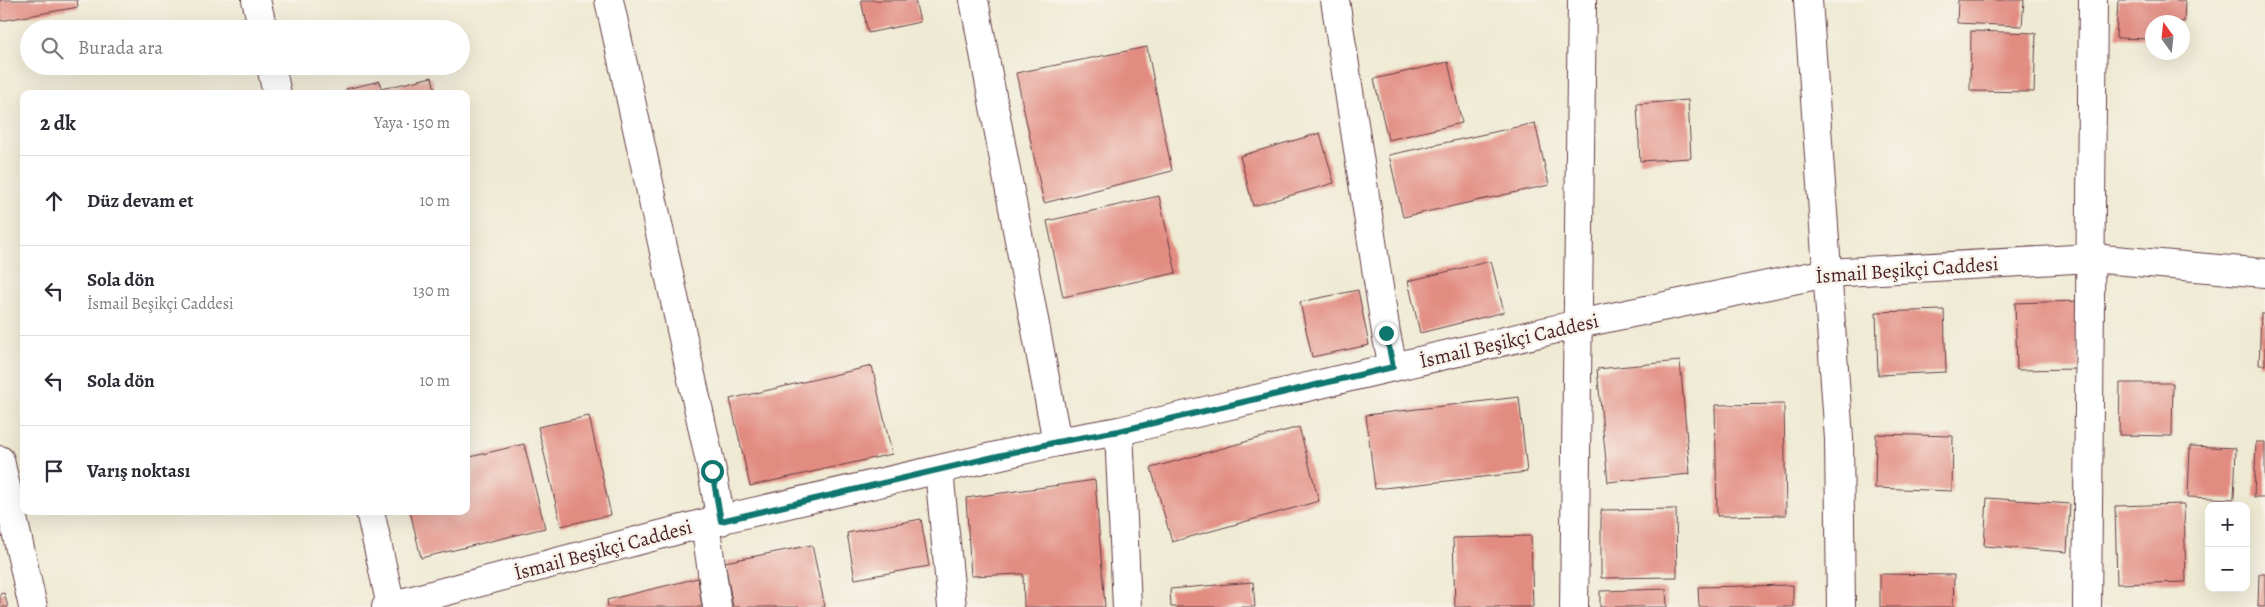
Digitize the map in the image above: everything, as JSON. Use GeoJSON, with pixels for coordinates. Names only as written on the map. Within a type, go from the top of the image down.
{"type":"FeatureCollection","features":[{"type":"Feature","properties":{"kind":"street"},"geometry":{"type":"LineString","coordinates":[[256,0],[261,20]]}},
{"type":"Feature","properties":{"kind":"street"},"geometry":{"type":"LineString","coordinates":[[609,0],[712,471],[717,607]]}},
{"type":"Feature","properties":{"kind":"street"},"geometry":{"type":"LineString","coordinates":[[974,0],[1057,442]]}},
{"type":"Feature","properties":{"kind":"street"},"geometry":{"type":"LineString","coordinates":[[1335,0],[1386,333],[1393,367]]}},
{"type":"Feature","properties":{"kind":"street"},"geometry":{"type":"LineString","coordinates":[[1574,607],[1582,0]]}},
{"type":"Feature","properties":{"kind":"street"},"geometry":{"type":"LineString","coordinates":[[1808,0],[1839,439],[1841,607]]}},
{"type":"Feature","properties":{"kind":"street"},"geometry":{"type":"LineString","coordinates":[[2087,607],[2093,0]]}},
{"type":"Feature","properties":{"kind":"street"},"geometry":{"type":"LineString","coordinates":[[273,75],[276,90]]}},
{"type":"Feature","properties":{"kind":"street","name":"İsmail Beşikçi Caddesi"},"geometry":{"type":"LineString","coordinates":[[389,606],[420,602],[713,522],[1057,442],[1119,431],[1578,324],[1827,273],[2091,258],[2265,273]]}},
{"type":"Feature","properties":{"kind":"street"},"geometry":{"type":"LineString","coordinates":[[1119,431],[1127,607]]}},
{"type":"Feature","properties":{"kind":"street"},"geometry":{"type":"LineString","coordinates":[[0,460],[33,607]]}},
{"type":"Feature","properties":{"kind":"street"},"geometry":{"type":"LineString","coordinates":[[939,470],[952,607]]}},
{"type":"Feature","properties":{"kind":"street"},"geometry":{"type":"LineString","coordinates":[[371,515],[389,606]]}},
{"type":"Feature","properties":{"kind":"building"},"geometry":{"type":"Polygon","coordinates":[[[0,0],[77,0],[78,7],[0,21],[0,0]]]}},
{"type":"Feature","properties":{"kind":"building"},"geometry":{"type":"Polygon","coordinates":[[[861,0],[915,0],[920,22],[868,33],[861,0]]]}},
{"type":"Feature","properties":{"kind":"building"},"geometry":{"type":"Polygon","coordinates":[[[1958,0],[2024,0],[2022,26],[1957,23],[1958,0]]]}},
{"type":"Feature","properties":{"kind":"building"},"geometry":{"type":"Polygon","coordinates":[[[2118,0],[2185,0],[2184,15],[2145,15],[2145,39],[2116,38],[2118,0]]]}},
{"type":"Feature","properties":{"kind":"building"},"geometry":{"type":"Polygon","coordinates":[[[1971,31],[2036,33],[2034,92],[1970,91],[1971,31]]]}},
{"type":"Feature","properties":{"kind":"building"},"geometry":{"type":"Polygon","coordinates":[[[1147,47],[1172,171],[1044,203],[1016,73],[1147,47]]]}},
{"type":"Feature","properties":{"kind":"building"},"geometry":{"type":"Polygon","coordinates":[[[1448,62],[1462,123],[1388,140],[1374,79],[1448,62]]]}},
{"type":"Feature","properties":{"kind":"building"},"geometry":{"type":"Polygon","coordinates":[[[432,77],[435,90],[346,89],[380,81],[381,89],[432,77]]]}},
{"type":"Feature","properties":{"kind":"building"},"geometry":{"type":"Polygon","coordinates":[[[1688,100],[1691,158],[1640,161],[1637,104],[1688,100]]]}},
{"type":"Feature","properties":{"kind":"building"},"geometry":{"type":"Polygon","coordinates":[[[1535,123],[1549,185],[1403,217],[1389,155],[1535,123]]]}},
{"type":"Feature","properties":{"kind":"building"},"geometry":{"type":"Polygon","coordinates":[[[1320,133],[1334,183],[1253,206],[1240,156],[1320,133]]]}},
{"type":"Feature","properties":{"kind":"building"},"geometry":{"type":"Polygon","coordinates":[[[1159,196],[1176,273],[1063,297],[1047,221],[1159,196]]]}},
{"type":"Feature","properties":{"kind":"building"},"geometry":{"type":"Polygon","coordinates":[[[1491,261],[1504,312],[1420,333],[1408,281],[1491,261]]]}},
{"type":"Feature","properties":{"kind":"building"},"geometry":{"type":"Polygon","coordinates":[[[1358,290],[1369,345],[1312,357],[1300,302],[1358,290]]]}},
{"type":"Feature","properties":{"kind":"building"},"geometry":{"type":"Polygon","coordinates":[[[2077,301],[2079,369],[2017,370],[2015,303],[2077,301]]]}},
{"type":"Feature","properties":{"kind":"building"},"geometry":{"type":"Polygon","coordinates":[[[1944,310],[1946,372],[1878,375],[1876,312],[1944,310]]]}},
{"type":"Feature","properties":{"kind":"building"},"geometry":{"type":"Polygon","coordinates":[[[2261,314],[2265,314],[2265,365],[2259,365],[2261,314]]]}},
{"type":"Feature","properties":{"kind":"building"},"geometry":{"type":"Polygon","coordinates":[[[1680,361],[1690,474],[1608,482],[1597,369],[1680,361]]]}},
{"type":"Feature","properties":{"kind":"building"},"geometry":{"type":"Polygon","coordinates":[[[872,366],[892,454],[750,486],[730,399],[872,366]]]}},
{"type":"Feature","properties":{"kind":"building"},"geometry":{"type":"Polygon","coordinates":[[[2120,383],[2173,383],[2172,436],[2119,435],[2120,383]]]}},
{"type":"Feature","properties":{"kind":"building"},"geometry":{"type":"Polygon","coordinates":[[[1519,397],[1527,472],[1375,489],[1366,415],[1519,397]]]}},
{"type":"Feature","properties":{"kind":"building"},"geometry":{"type":"Polygon","coordinates":[[[1784,404],[1786,515],[1717,516],[1715,405],[1784,404]]]}},
{"type":"Feature","properties":{"kind":"building"},"geometry":{"type":"Polygon","coordinates":[[[589,416],[611,515],[561,526],[538,427],[589,416]]]}},
{"type":"Feature","properties":{"kind":"building"},"geometry":{"type":"Polygon","coordinates":[[[1299,427],[1319,501],[1172,542],[1151,468],[1299,427]]]}},
{"type":"Feature","properties":{"kind":"building"},"geometry":{"type":"Polygon","coordinates":[[[1876,434],[1953,436],[1952,491],[1875,488],[1876,434]]]}},
{"type":"Feature","properties":{"kind":"building"},"geometry":{"type":"Polygon","coordinates":[[[2256,442],[2265,442],[2265,497],[2254,497],[2256,442]]]}},
{"type":"Feature","properties":{"kind":"building"},"geometry":{"type":"Polygon","coordinates":[[[524,444],[545,528],[421,558],[411,515],[470,515],[470,457],[524,444]]]}},
{"type":"Feature","properties":{"kind":"building"},"geometry":{"type":"Polygon","coordinates":[[[2190,446],[2236,448],[2234,499],[2188,497],[2190,446]]]}},
{"type":"Feature","properties":{"kind":"building"},"geometry":{"type":"Polygon","coordinates":[[[1095,480],[1105,607],[1024,607],[1023,574],[971,576],[966,498],[1095,480]]]}},
{"type":"Feature","properties":{"kind":"building"},"geometry":{"type":"Polygon","coordinates":[[[1987,498],[2070,504],[2067,552],[1984,546],[1987,498]]]}},
{"type":"Feature","properties":{"kind":"building"},"geometry":{"type":"Polygon","coordinates":[[[2184,504],[2186,582],[2117,584],[2115,506],[2184,504]]]}},
{"type":"Feature","properties":{"kind":"building"},"geometry":{"type":"Polygon","coordinates":[[[1676,509],[1677,577],[1601,578],[1601,510],[1676,509]]]}},
{"type":"Feature","properties":{"kind":"building"},"geometry":{"type":"Polygon","coordinates":[[[921,519],[929,566],[855,579],[847,533],[921,519]]]}},
{"type":"Feature","properties":{"kind":"building"},"geometry":{"type":"Polygon","coordinates":[[[1531,536],[1533,607],[1455,607],[1453,538],[1531,536]]]}},
{"type":"Feature","properties":{"kind":"building"},"geometry":{"type":"Polygon","coordinates":[[[812,545],[825,607],[733,607],[725,562],[812,545]]]}},
{"type":"Feature","properties":{"kind":"building"},"geometry":{"type":"Polygon","coordinates":[[[1880,574],[1954,575],[1953,607],[1880,607],[1880,574]]]}},
{"type":"Feature","properties":{"kind":"building"},"geometry":{"type":"Polygon","coordinates":[[[2259,574],[2265,574],[2265,607],[2258,607],[2259,574]]]}},
{"type":"Feature","properties":{"kind":"building"},"geometry":{"type":"Polygon","coordinates":[[[698,578],[702,607],[608,607],[607,600],[698,578]]]}},
{"type":"Feature","properties":{"kind":"building"},"geometry":{"type":"Polygon","coordinates":[[[1253,582],[1255,607],[1171,607],[1170,589],[1253,582]]]}},
{"type":"Feature","properties":{"kind":"building"},"geometry":{"type":"Polygon","coordinates":[[[1793,585],[1793,607],[1699,607],[1698,587],[1793,585]]]}},
{"type":"Feature","properties":{"kind":"building"},"geometry":{"type":"Polygon","coordinates":[[[1666,589],[1667,607],[1600,607],[1600,591],[1666,589]]]}},
{"type":"Feature","properties":{"kind":"building"},"geometry":{"type":"Polygon","coordinates":[[[4,593],[8,607],[0,607],[0,594],[4,593]]]}},
{"type":"Feature","properties":{"kind":"route"},"geometry":{"type":"LineString","coordinates":[[712,471],[721,521],[1057,442],[1119,431],[1393,367],[1386,333]]}}]}
